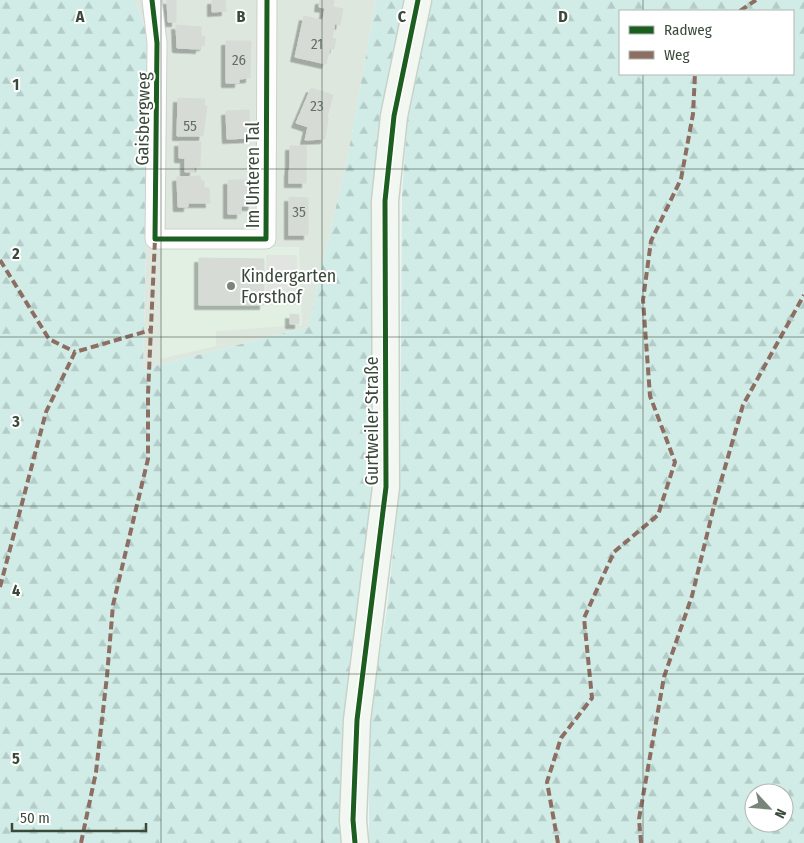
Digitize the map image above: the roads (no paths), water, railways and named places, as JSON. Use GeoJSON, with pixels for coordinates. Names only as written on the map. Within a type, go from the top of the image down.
{"type":"FeatureCollection","features":[{"type":"Feature","properties":{"kind":"main road","name":"Gurtweiler Straße"},"geometry":{"type":"LineString","coordinates":[[355,843],[353,820],[357,720],[386,486],[384,201],[394,116],[418,0]]}},
{"type":"Feature","properties":{"kind":"street","name":"Gaisbergweg"},"geometry":{"type":"LineString","coordinates":[[152,0],[157,44],[155,239]]}},
{"type":"Feature","properties":{"kind":"street","name":"Im Unteren Tal"},"geometry":{"type":"LineString","coordinates":[[155,239],[266,239],[267,0]]}},
{"type":"Feature","properties":{"kind":"place","name":"Kindergarten Forsthof"},"geometry":{"type":"Point","coordinates":[231,286]}}]}
